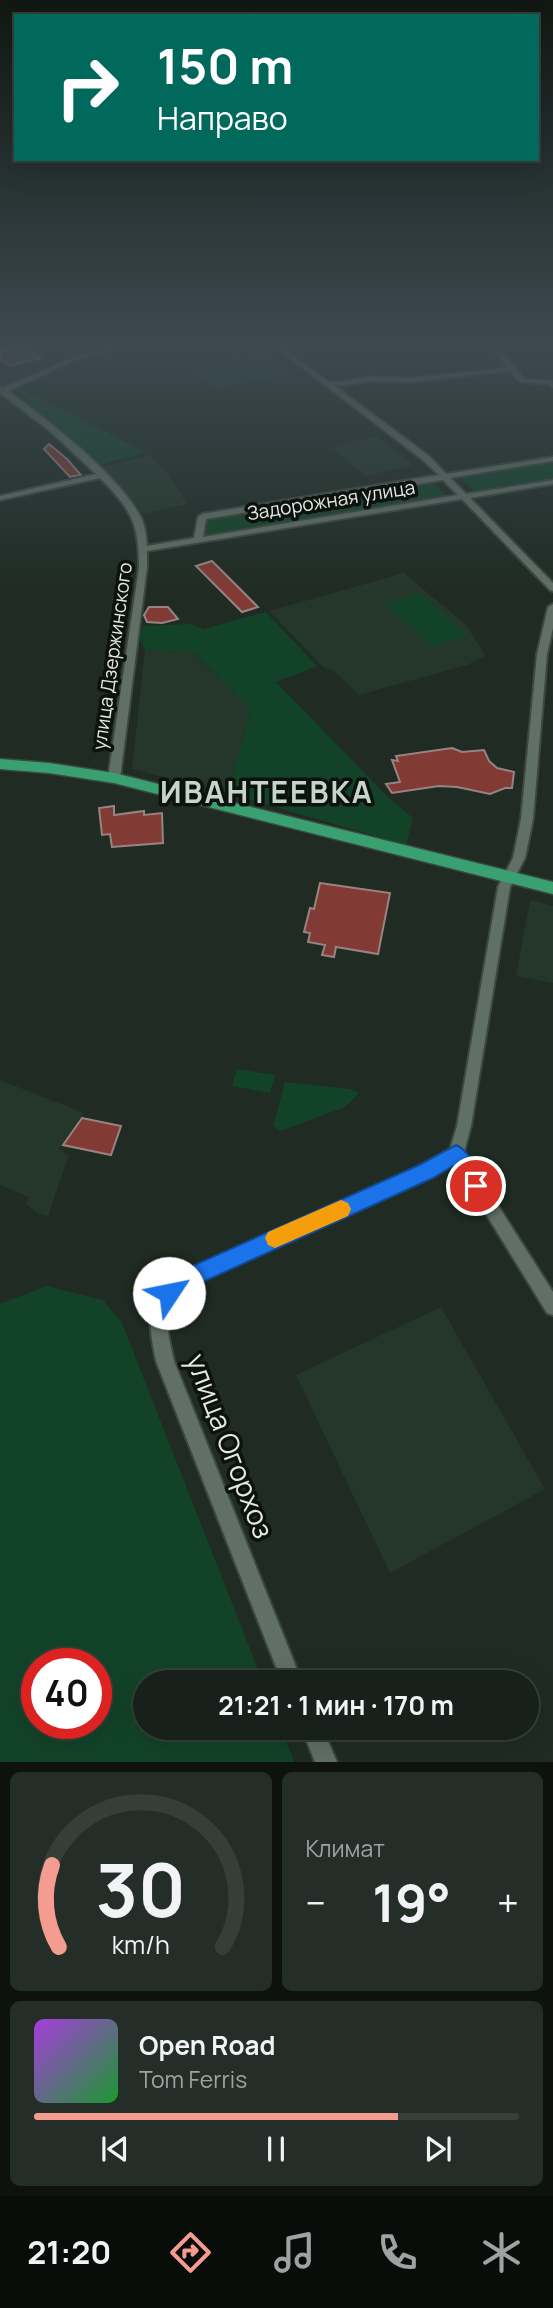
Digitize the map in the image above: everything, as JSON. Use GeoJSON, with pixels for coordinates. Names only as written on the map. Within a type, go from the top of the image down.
{"type":"FeatureCollection","features":[{"type":"Feature","properties":{"kind":"main road"},"geometry":{"type":"LineString","coordinates":[[0,764],[114,778],[553,888]]}},
{"type":"Feature","properties":{"kind":"street","name":"улица Дзержинского"},"geometry":{"type":"LineString","coordinates":[[49,429],[101,475],[136,515],[144,549],[114,778]]}},
{"type":"Feature","properties":{"kind":"street"},"geometry":{"type":"LineString","coordinates":[[388,429],[445,477],[510,547],[553,587]]}},
{"type":"Feature","properties":{"kind":"street","name":"Задорожная улица"},"geometry":{"type":"LineString","coordinates":[[198,540],[202,517],[553,459]]}},
{"type":"Feature","properties":{"kind":"street"},"geometry":{"type":"LineString","coordinates":[[0,498],[101,475]]}},
{"type":"Feature","properties":{"kind":"street","name":"Задорожная улица"},"geometry":{"type":"LineString","coordinates":[[144,549],[553,482]]}},
{"type":"Feature","properties":{"kind":"street"},"geometry":{"type":"LineString","coordinates":[[553,607],[542,654],[527,819],[519,858],[504,887],[464,1126],[456,1153],[553,1307]]}},
{"type":"Feature","properties":{"kind":"street","name":"улица Огорхоз"},"geometry":{"type":"LineString","coordinates":[[287,1670],[165,1361],[159,1332],[160,1309],[169,1293],[188,1278],[426,1171],[456,1153]]}},
{"type":"Feature","properties":{"kind":"street"},"geometry":{"type":"LineString","coordinates":[[317,1740],[326,1762]]}},
{"type":"Feature","properties":{"kind":"shaded area"},"geometry":{"type":"Polygon","coordinates":[[[377,436],[413,465],[366,476],[331,447],[377,436]]]}},
{"type":"Feature","properties":{"kind":"shaded area"},"geometry":{"type":"Polygon","coordinates":[[[149,455],[168,474],[187,504],[143,514],[100,468],[149,455]]]}},
{"type":"Feature","properties":{"kind":"shaded area"},"geometry":{"type":"Polygon","coordinates":[[[404,573],[466,625],[486,656],[467,665],[359,695],[334,671],[323,667],[269,611],[404,573]]]}},
{"type":"Feature","properties":{"kind":"shaded area"},"geometry":{"type":"Polygon","coordinates":[[[145,649],[193,653],[251,710],[227,793],[132,769],[145,649]]]}},
{"type":"Feature","properties":{"kind":"shaded area"},"geometry":{"type":"Polygon","coordinates":[[[530,900],[553,906],[553,983],[516,976],[530,900]]]}},
{"type":"Feature","properties":{"kind":"shaded area"},"geometry":{"type":"Polygon","coordinates":[[[0,1080],[84,1113],[59,1149],[69,1155],[48,1216],[39,1214],[26,1204],[29,1197],[0,1185],[0,1080]]]}},
{"type":"Feature","properties":{"kind":"shaded area"},"geometry":{"type":"Polygon","coordinates":[[[441,1307],[545,1489],[390,1573],[296,1375],[441,1307]]]}},
{"type":"Feature","properties":{"kind":"green space"},"geometry":{"type":"Polygon","coordinates":[[[57,429],[100,429],[145,452],[98,466],[57,429]]]}},
{"type":"Feature","properties":{"kind":"green space"},"geometry":{"type":"Polygon","coordinates":[[[553,459],[553,481],[475,492],[459,477],[553,459]]]}},
{"type":"Feature","properties":{"kind":"green space"},"geometry":{"type":"Polygon","coordinates":[[[433,482],[446,496],[201,536],[206,519],[433,482]]]}},
{"type":"Feature","properties":{"kind":"green space"},"geometry":{"type":"Polygon","coordinates":[[[420,593],[468,636],[432,647],[384,603],[420,593]]]}},
{"type":"Feature","properties":{"kind":"green space"},"geometry":{"type":"Polygon","coordinates":[[[266,612],[317,666],[276,682],[386,795],[413,818],[406,845],[227,793],[251,710],[194,653],[145,649],[139,638],[143,626],[190,624],[204,629],[266,612]]]}},
{"type":"Feature","properties":{"kind":"green space"},"geometry":{"type":"Polygon","coordinates":[[[237,1069],[275,1075],[270,1093],[232,1086],[237,1069]]]}},
{"type":"Feature","properties":{"kind":"green space"},"geometry":{"type":"Polygon","coordinates":[[[285,1082],[350,1089],[359,1093],[345,1107],[281,1131],[273,1126],[285,1082]]]}},
{"type":"Feature","properties":{"kind":"green space"},"geometry":{"type":"Polygon","coordinates":[[[46,1286],[103,1300],[122,1323],[258,1670],[133,1670],[133,1740],[286,1740],[294,1762],[0,1762],[0,1304],[46,1286]]]}},
{"type":"Feature","properties":{"kind":"building"},"geometry":{"type":"Polygon","coordinates":[[[49,444],[81,475],[70,477],[44,449],[49,444]]]}},
{"type":"Feature","properties":{"kind":"building"},"geometry":{"type":"Polygon","coordinates":[[[212,561],[258,607],[242,612],[196,566],[212,561]]]}},
{"type":"Feature","properties":{"kind":"building"},"geometry":{"type":"Polygon","coordinates":[[[149,607],[168,607],[178,619],[162,623],[147,622],[144,615],[149,607]]]}},
{"type":"Feature","properties":{"kind":"building"},"geometry":{"type":"Polygon","coordinates":[[[452,748],[462,752],[484,750],[489,761],[497,768],[514,772],[512,788],[490,794],[439,786],[392,793],[386,784],[400,782],[392,760],[398,761],[396,756],[452,748]]]}},
{"type":"Feature","properties":{"kind":"building"},"geometry":{"type":"Polygon","coordinates":[[[114,806],[114,815],[144,811],[144,815],[162,813],[163,843],[112,847],[110,834],[102,835],[99,808],[114,806]]]}},
{"type":"Feature","properties":{"kind":"building"},"geometry":{"type":"Polygon","coordinates":[[[320,883],[390,893],[378,954],[336,947],[334,957],[322,955],[325,945],[308,942],[310,933],[304,932],[310,908],[314,909],[320,883]]]}},
{"type":"Feature","properties":{"kind":"building"},"geometry":{"type":"Polygon","coordinates":[[[82,1118],[121,1126],[111,1155],[63,1145],[82,1118]]]}},
{"type":"Feature","properties":{"kind":"slow traffic"},"geometry":{"type":"LineString","coordinates":[[275,1238],[341,1209]]}},
{"type":"Feature","properties":{"kind":"district","name":"ИВАНТЕЕВКА"},"geometry":{"type":"Point","coordinates":[267,793]}},
{"type":"Feature","properties":{"kind":"route"},"geometry":{"type":"LineString","coordinates":[[169,1293],[188,1278],[426,1171],[456,1153],[476,1186]]}}]}
